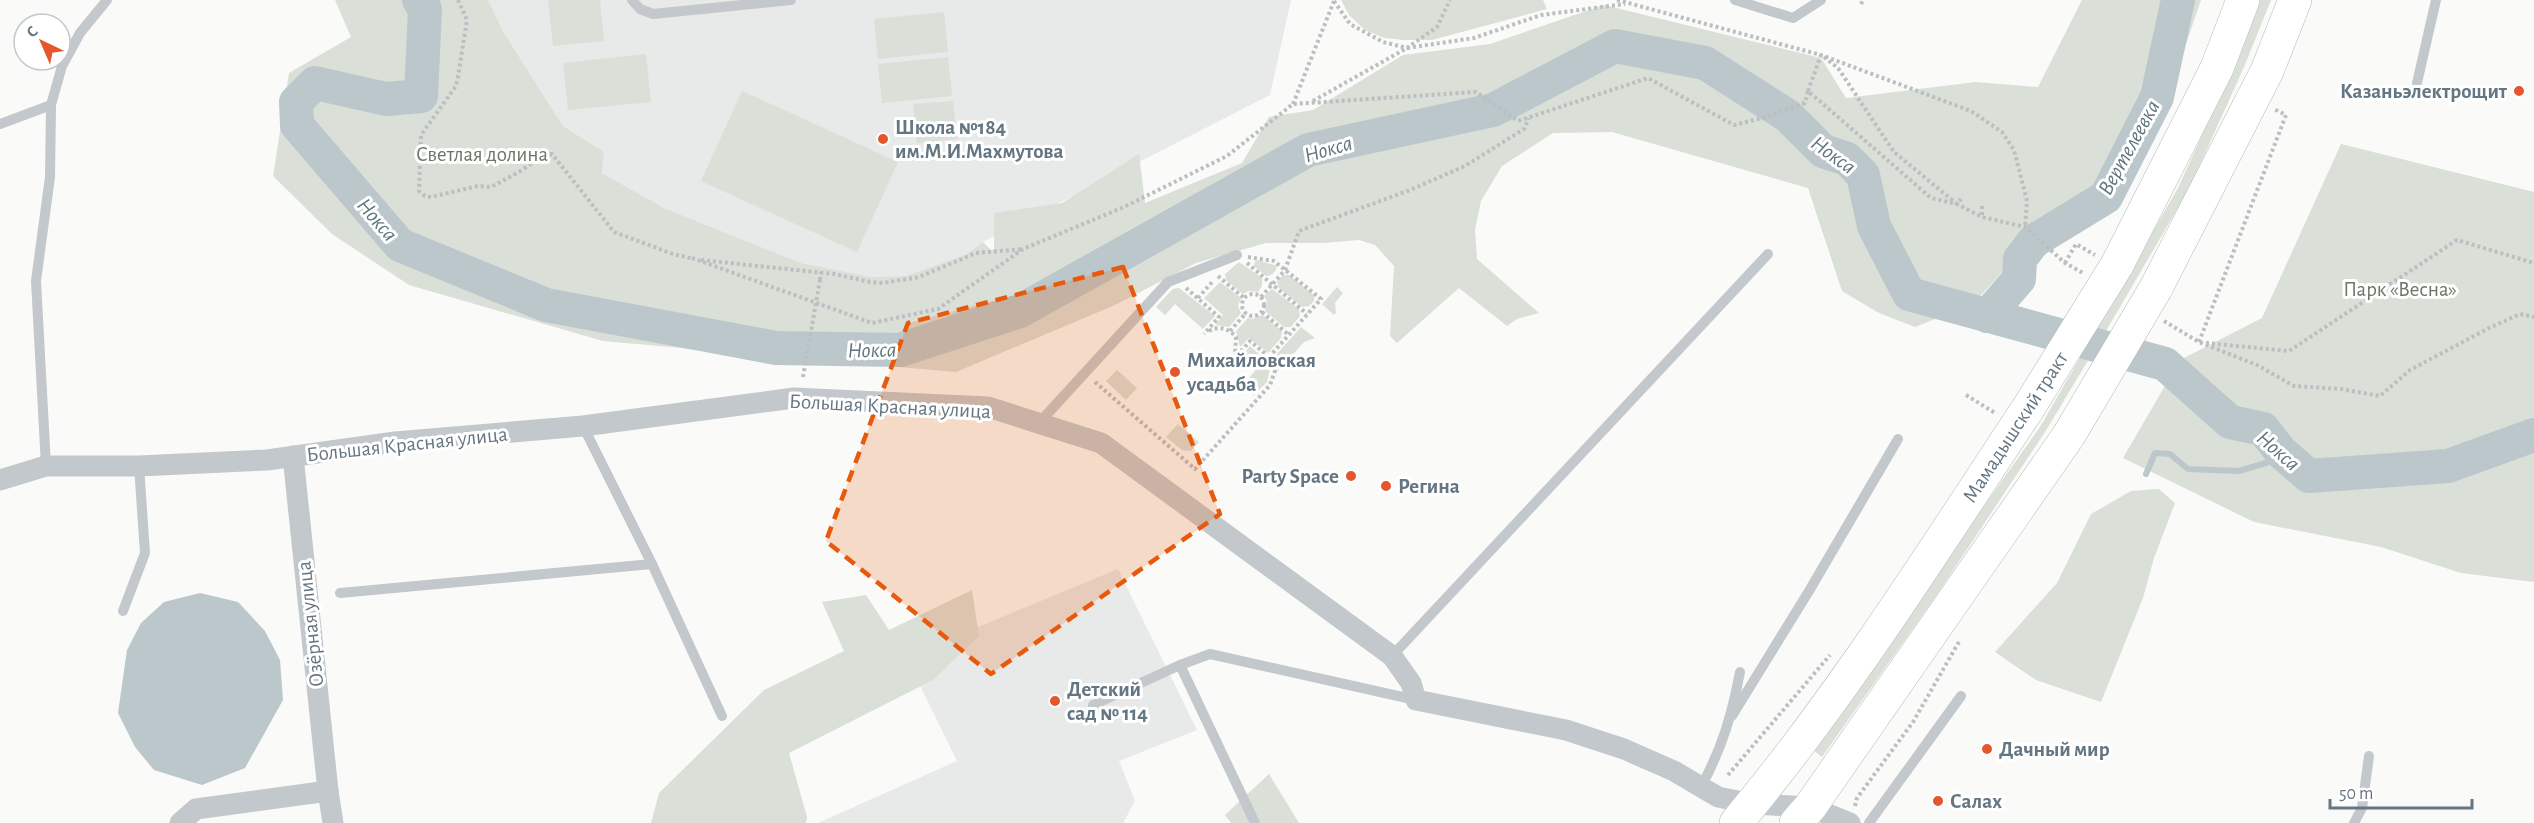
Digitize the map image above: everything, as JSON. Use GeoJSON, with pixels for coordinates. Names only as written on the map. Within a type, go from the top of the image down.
{"type":"FeatureCollection","features":[{"type":"Feature","properties":{"kind":"main road","name":"Мамадышский тракт"},"geometry":{"type":"LineString","coordinates":[[1744,813],[1890,617],[2105,260],[2217,68],[2243,0]]}},
{"type":"Feature","properties":{"kind":"main road"},"geometry":{"type":"LineString","coordinates":[[1803,815],[2069,435],[2156,288],[2267,71],[2295,0]]}},
{"type":"Feature","properties":{"kind":"street","name":"Большая Красная улица"},"geometry":{"type":"LineString","coordinates":[[0,480],[46,466],[139,466],[267,460],[395,442],[583,426],[794,398],[988,407],[1101,442],[1392,656],[1412,683],[1416,700]]}},
{"type":"Feature","properties":{"kind":"street","name":"Озёрная улица"},"geometry":{"type":"LineString","coordinates":[[293,456],[333,823]]}},
{"type":"Feature","properties":{"kind":"street"},"geometry":{"type":"LineString","coordinates":[[1416,700],[1566,730],[1624,748],[1674,771],[1744,813],[1852,818]]}},
{"type":"Feature","properties":{"kind":"street"},"geometry":{"type":"LineString","coordinates":[[180,823],[196,809],[328,791]]}},
{"type":"Feature","properties":{"kind":"lane"},"geometry":{"type":"LineString","coordinates":[[46,466],[36,281],[50,177],[51,105],[62,66],[80,33],[107,0]]}},
{"type":"Feature","properties":{"kind":"lane"},"geometry":{"type":"LineString","coordinates":[[633,0],[640,9],[653,14],[791,0]]}},
{"type":"Feature","properties":{"kind":"lane"},"geometry":{"type":"LineString","coordinates":[[1735,0],[1792,18],[1821,0]]}},
{"type":"Feature","properties":{"kind":"lane"},"geometry":{"type":"LineString","coordinates":[[2417,83],[2436,0]]}},
{"type":"Feature","properties":{"kind":"lane"},"geometry":{"type":"LineString","coordinates":[[0,124],[51,105]]}},
{"type":"Feature","properties":{"kind":"lane"},"geometry":{"type":"LineString","coordinates":[[1392,656],[1768,254]]}},
{"type":"Feature","properties":{"kind":"lane"},"geometry":{"type":"LineString","coordinates":[[1039,423],[1168,282],[1237,255]]}},
{"type":"Feature","properties":{"kind":"lane"},"geometry":{"type":"LineString","coordinates":[[583,426],[652,564],[722,716]]}},
{"type":"Feature","properties":{"kind":"lane"},"geometry":{"type":"LineString","coordinates":[[1701,787],[1713,765],[1732,716],[1898,439]]}},
{"type":"Feature","properties":{"kind":"lane"},"geometry":{"type":"LineString","coordinates":[[123,611],[145,553],[139,466]]}},
{"type":"Feature","properties":{"kind":"lane"},"geometry":{"type":"LineString","coordinates":[[340,593],[652,564]]}},
{"type":"Feature","properties":{"kind":"lane"},"geometry":{"type":"LineString","coordinates":[[1094,705],[1180,665],[1210,654],[1416,700]]}},
{"type":"Feature","properties":{"kind":"lane"},"geometry":{"type":"LineString","coordinates":[[1180,665],[1254,823]]}},
{"type":"Feature","properties":{"kind":"lane"},"geometry":{"type":"LineString","coordinates":[[1732,716],[1740,672]]}},
{"type":"Feature","properties":{"kind":"lane"},"geometry":{"type":"LineString","coordinates":[[1869,823],[1961,696]]}},
{"type":"Feature","properties":{"kind":"lane"},"geometry":{"type":"LineString","coordinates":[[2354,823],[2362,808],[2369,756]]}},
{"type":"Feature","properties":{"kind":"path"},"geometry":{"type":"LineString","coordinates":[[458,0],[467,16],[467,22],[457,83],[421,135],[419,191],[422,194],[431,197],[478,186],[493,186],[544,155],[552,154],[614,231],[673,254],[692,258],[821,272],[870,282],[904,280],[976,253],[1023,249]]}},
{"type":"Feature","properties":{"kind":"path"},"geometry":{"type":"LineString","coordinates":[[1310,103],[1407,48],[1437,27],[1450,0]]}},
{"type":"Feature","properties":{"kind":"path"},"geometry":{"type":"LineString","coordinates":[[1617,0],[1821,55],[1971,111],[2002,132],[2014,150],[2027,201],[2025,227]]}},
{"type":"Feature","properties":{"kind":"path"},"geometry":{"type":"LineString","coordinates":[[692,258],[872,323],[938,309],[1023,249],[1124,207],[1227,156],[1293,104],[1334,1]]}},
{"type":"Feature","properties":{"kind":"path"},"geometry":{"type":"LineString","coordinates":[[1334,1],[1350,24],[1383,42],[1407,48],[1474,38],[1541,15],[1628,4]]}},
{"type":"Feature","properties":{"kind":"path"},"geometry":{"type":"LineString","coordinates":[[1293,104],[1476,92],[1518,121],[1648,78],[1734,125],[1805,103],[1821,55]]}},
{"type":"Feature","properties":{"kind":"path"},"geometry":{"type":"LineString","coordinates":[[1821,55],[1838,68],[1894,152],[1957,204],[1982,217],[2025,227],[2055,254]]}},
{"type":"Feature","properties":{"kind":"path"},"geometry":{"type":"LineString","coordinates":[[1808,91],[1931,198],[1957,204]]}},
{"type":"Feature","properties":{"kind":"path"},"geometry":{"type":"LineString","coordinates":[[2199,342],[2286,115],[2274,109]]}},
{"type":"Feature","properties":{"kind":"path"},"geometry":{"type":"LineString","coordinates":[[1261,297],[1285,270],[1299,231],[1410,190],[1465,166],[1524,129],[1529,117]]}},
{"type":"Feature","properties":{"kind":"path"},"geometry":{"type":"LineString","coordinates":[[1957,204],[1962,198]]}},
{"type":"Feature","properties":{"kind":"path"},"geometry":{"type":"LineString","coordinates":[[1982,206],[1982,217]]}},
{"type":"Feature","properties":{"kind":"path"},"geometry":{"type":"LineString","coordinates":[[2199,342],[2289,351],[2457,240],[2534,262]]}},
{"type":"Feature","properties":{"kind":"path"},"geometry":{"type":"LineString","coordinates":[[2065,263],[2076,244],[2105,260]]}},
{"type":"Feature","properties":{"kind":"path"},"geometry":{"type":"LineString","coordinates":[[1237,255],[1274,261],[1321,299],[1269,357]]}},
{"type":"Feature","properties":{"kind":"path"},"geometry":{"type":"LineString","coordinates":[[1198,298],[1237,255]]}},
{"type":"Feature","properties":{"kind":"path"},"geometry":{"type":"LineString","coordinates":[[1237,255],[1307,314]]}},
{"type":"Feature","properties":{"kind":"path"},"geometry":{"type":"LineString","coordinates":[[803,377],[821,272]]}},
{"type":"Feature","properties":{"kind":"path"},"geometry":{"type":"LineString","coordinates":[[1218,276],[1244,298]]}},
{"type":"Feature","properties":{"kind":"path"},"geometry":{"type":"LineString","coordinates":[[1088,376],[1195,470],[1270,385],[1275,371],[1274,361],[1250,341],[1234,359],[1236,337],[1230,331],[1222,328],[1213,329],[1204,334],[1219,317],[1182,285]]}},
{"type":"Feature","properties":{"kind":"path"},"geometry":{"type":"LineString","coordinates":[[1244,298],[1254,294],[1261,297],[1264,303],[1262,312]]}},
{"type":"Feature","properties":{"kind":"path"},"geometry":{"type":"LineString","coordinates":[[1244,298],[1242,305],[1246,313],[1254,316],[1262,312]]}},
{"type":"Feature","properties":{"kind":"path"},"geometry":{"type":"LineString","coordinates":[[1262,312],[1289,335]]}},
{"type":"Feature","properties":{"kind":"path"},"geometry":{"type":"LineString","coordinates":[[1230,331],[1246,313]]}},
{"type":"Feature","properties":{"kind":"path"},"geometry":{"type":"LineString","coordinates":[[2199,342],[2257,365],[2294,386],[2341,389],[2380,396],[2410,370],[2489,328],[2520,314],[2534,317]]}},
{"type":"Feature","properties":{"kind":"path"},"geometry":{"type":"LineString","coordinates":[[1966,395],[2013,413]]}},
{"type":"Feature","properties":{"kind":"path"},"geometry":{"type":"LineString","coordinates":[[1852,818],[1857,798],[1913,722],[1965,631]]}},
{"type":"Feature","properties":{"kind":"highlighted area"},"geometry":{"type":"Polygon","coordinates":[[[1123,267],[1220,514],[991,674],[826,541],[908,323],[1123,267]]]}},
{"type":"Feature","properties":{"kind":"shaded area","name":"Школа №184 им.М.И.Махмутова"},"geometry":{"type":"Polygon","coordinates":[[[488,0],[1291,0],[1270,95],[983,242],[965,255],[905,276],[872,277],[801,263],[664,208],[602,173],[604,152],[563,126],[504,33],[488,0]]]}},
{"type":"Feature","properties":{"kind":"shaded area","name":"Детский сад № 114"},"geometry":{"type":"Polygon","coordinates":[[[1118,569],[1197,730],[1119,761],[1135,801],[1123,823],[818,823],[957,761],[906,657],[1118,569]]]}},
{"type":"Feature","properties":{"kind":"shaded area"},"geometry":{"type":"Polygon","coordinates":[[[200,593],[238,602],[265,631],[280,660],[283,700],[245,768],[202,785],[154,770],[135,747],[118,713],[127,650],[141,623],[164,602],[200,593]]]}},
{"type":"Feature","properties":{"kind":"green space","name":"Светлая долина"},"geometry":{"type":"Polygon","coordinates":[[[335,0],[488,0],[504,33],[563,126],[604,152],[602,173],[664,208],[801,263],[872,277],[905,276],[965,255],[983,242],[991,250],[994,249],[994,213],[1062,203],[1139,154],[1145,203],[1242,163],[1269,117],[1313,110],[1403,55],[1490,44],[1604,5],[1821,58],[1846,98],[1976,82],[2038,87],[2082,0],[2201,0],[2167,100],[2095,221],[2018,255],[1973,304],[1915,327],[1879,313],[1842,291],[1808,188],[1612,132],[1553,133],[1502,166],[1481,201],[1475,230],[1477,259],[1539,313],[1517,319],[1507,326],[1459,288],[1397,343],[1390,336],[1394,266],[1375,245],[1359,240],[1323,243],[1266,243],[1196,263],[1115,305],[956,372],[603,341],[409,285],[332,234],[273,176],[289,73],[351,37],[335,0]]]}},
{"type":"Feature","properties":{"kind":"green space"},"geometry":{"type":"Polygon","coordinates":[[[548,0],[600,0],[604,41],[553,46],[548,0]]]}},
{"type":"Feature","properties":{"kind":"green space"},"geometry":{"type":"Polygon","coordinates":[[[1341,0],[1543,0],[1547,9],[1432,40],[1404,40],[1384,38],[1365,30],[1349,15],[1341,0]]]}},
{"type":"Feature","properties":{"kind":"green space"},"geometry":{"type":"Polygon","coordinates":[[[2260,0],[2271,0],[2244,67],[2189,189],[2045,432],[1938,593],[1822,757],[1812,749],[2040,427],[2178,188],[2233,67],[2260,0]]]}},
{"type":"Feature","properties":{"kind":"green space"},"geometry":{"type":"Polygon","coordinates":[[[944,12],[948,52],[878,59],[874,19],[944,12]]]}},
{"type":"Feature","properties":{"kind":"green space"},"geometry":{"type":"Polygon","coordinates":[[[646,54],[651,102],[568,110],[563,63],[646,54]]]}},
{"type":"Feature","properties":{"kind":"green space"},"geometry":{"type":"Polygon","coordinates":[[[948,57],[952,96],[882,103],[878,64],[948,57]]]}},
{"type":"Feature","properties":{"kind":"green space"},"geometry":{"type":"Polygon","coordinates":[[[742,91],[898,162],[857,252],[701,181],[742,91]]]}},
{"type":"Feature","properties":{"kind":"green space"},"geometry":{"type":"Polygon","coordinates":[[[953,101],[957,139],[917,143],[913,104],[953,101]]]}},
{"type":"Feature","properties":{"kind":"green space","name":"Парк «Весна»"},"geometry":{"type":"Polygon","coordinates":[[[2341,144],[2534,192],[2534,582],[2461,573],[2381,547],[2254,522],[2123,458],[2180,360],[2262,318],[2341,144]]]}},
{"type":"Feature","properties":{"kind":"green space"},"geometry":{"type":"Polygon","coordinates":[[[1255,261],[1277,266],[1275,272],[1266,276],[1254,266],[1255,261]]]}},
{"type":"Feature","properties":{"kind":"green space"},"geometry":{"type":"Polygon","coordinates":[[[1239,262],[1262,278],[1262,286],[1258,292],[1248,291],[1243,294],[1226,280],[1225,274],[1239,262]]]}},
{"type":"Feature","properties":{"kind":"green space"},"geometry":{"type":"Polygon","coordinates":[[[1283,275],[1289,275],[1314,295],[1314,301],[1309,306],[1302,307],[1278,287],[1277,281],[1283,275]]]}},
{"type":"Feature","properties":{"kind":"green space"},"geometry":{"type":"Polygon","coordinates":[[[1220,282],[1241,298],[1238,306],[1241,313],[1229,327],[1215,325],[1223,315],[1204,298],[1220,282]]]}},
{"type":"Feature","properties":{"kind":"green space"},"geometry":{"type":"Polygon","coordinates":[[[1337,287],[1343,293],[1335,303],[1336,313],[1334,315],[1322,304],[1337,287]]]}},
{"type":"Feature","properties":{"kind":"green space"},"geometry":{"type":"Polygon","coordinates":[[[1179,288],[1215,316],[1203,329],[1175,304],[1165,315],[1156,307],[1173,289],[1179,288]]]}},
{"type":"Feature","properties":{"kind":"green space"},"geometry":{"type":"Polygon","coordinates":[[[1272,289],[1299,309],[1300,316],[1291,327],[1284,327],[1265,311],[1267,301],[1264,296],[1272,289]]]}},
{"type":"Feature","properties":{"kind":"green space"},"geometry":{"type":"Polygon","coordinates":[[[1263,315],[1282,331],[1281,338],[1268,353],[1249,338],[1240,347],[1236,331],[1248,318],[1263,315]]]}},
{"type":"Feature","properties":{"kind":"green space"},"geometry":{"type":"Polygon","coordinates":[[[1301,327],[1315,338],[1304,342],[1278,371],[1278,361],[1275,356],[1301,327]]]}},
{"type":"Feature","properties":{"kind":"green space"},"geometry":{"type":"Polygon","coordinates":[[[1250,346],[1271,365],[1267,382],[1254,395],[1243,385],[1255,371],[1240,358],[1250,346]]]}},
{"type":"Feature","properties":{"kind":"green space"},"geometry":{"type":"Polygon","coordinates":[[[1117,370],[1137,388],[1126,400],[1106,381],[1117,370]]]}},
{"type":"Feature","properties":{"kind":"green space"},"geometry":{"type":"Polygon","coordinates":[[[1178,424],[1199,442],[1191,451],[1182,450],[1166,437],[1178,424]]]}},
{"type":"Feature","properties":{"kind":"green space"},"geometry":{"type":"Polygon","coordinates":[[[2159,489],[2175,503],[2154,558],[2143,598],[2101,702],[2036,680],[1995,652],[2057,583],[2091,514],[2131,491],[2159,489]]]}},
{"type":"Feature","properties":{"kind":"green space"},"geometry":{"type":"Polygon","coordinates":[[[972,590],[979,636],[933,680],[789,753],[807,817],[806,823],[651,823],[659,793],[764,690],[844,651],[822,602],[866,595],[889,630],[972,590]]]}},
{"type":"Feature","properties":{"kind":"green space"},"geometry":{"type":"Polygon","coordinates":[[[1269,774],[1299,823],[1231,823],[1225,815],[1269,774]]]}},
{"type":"Feature","properties":{"kind":"waterway","name":"Нокса"},"geometry":{"type":"LineString","coordinates":[[419,0],[425,9],[421,96],[386,99],[315,83],[296,102],[297,125],[400,245],[546,305],[776,348],[900,350],[1020,311],[1308,150],[1493,110],[1615,46],[1705,63],[1788,116],[1823,151],[1847,159],[1863,175],[1874,226],[1909,294],[2165,364],[2230,422],[2263,429],[2281,452],[2309,476],[2448,466],[2534,435]]}},
{"type":"Feature","properties":{"kind":"waterway","name":"Вертелеевка"},"geometry":{"type":"LineString","coordinates":[[1987,316],[2019,279],[2020,259],[2034,241],[2106,197],[2157,97],[2178,0]]}},
{"type":"Feature","properties":{"kind":"waterway"},"geometry":{"type":"LineString","coordinates":[[2146,474],[2155,453],[2170,454],[2188,469],[2239,471],[2266,463],[2281,452]]}},
{"type":"Feature","properties":{"kind":"place","name":"Казаньэлектрощит"},"geometry":{"type":"Point","coordinates":[2519,91]}},
{"type":"Feature","properties":{"kind":"place","name":"Школа №184 им.М.И.Махмутова"},"geometry":{"type":"Point","coordinates":[883,139]}},
{"type":"Feature","properties":{"kind":"place","name":"Михайловская усадьба"},"geometry":{"type":"Point","coordinates":[1175,372]}},
{"type":"Feature","properties":{"kind":"place","name":"Party Space"},"geometry":{"type":"Point","coordinates":[1351,476]}},
{"type":"Feature","properties":{"kind":"place","name":"Регина"},"geometry":{"type":"Point","coordinates":[1386,486]}},
{"type":"Feature","properties":{"kind":"place","name":"Детский сад № 114"},"geometry":{"type":"Point","coordinates":[1055,701]}},
{"type":"Feature","properties":{"kind":"place","name":"Дачный мир"},"geometry":{"type":"Point","coordinates":[1987,749]}},
{"type":"Feature","properties":{"kind":"place","name":"Салах"},"geometry":{"type":"Point","coordinates":[1938,801]}}]}
